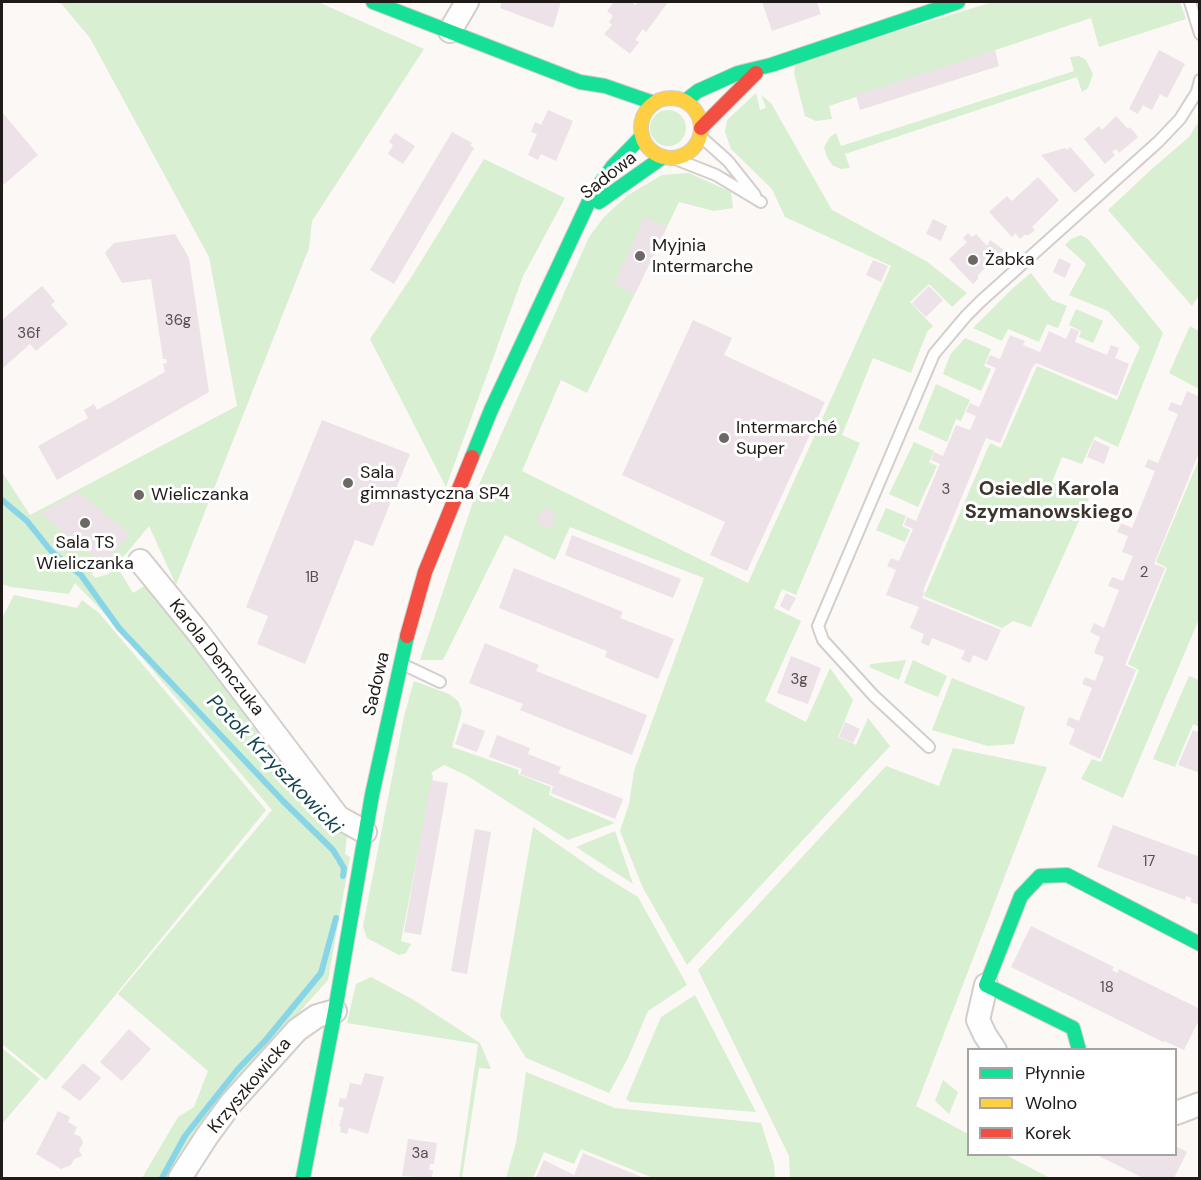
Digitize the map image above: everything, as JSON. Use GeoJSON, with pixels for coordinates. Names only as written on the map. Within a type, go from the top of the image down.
{"type":"FeatureCollection","features":[{"type":"Feature","properties":{"kind":"street"},"geometry":{"type":"LineString","coordinates":[[373,2],[580,82],[605,86],[654,103]]}},
{"type":"Feature","properties":{"kind":"street"},"geometry":{"type":"LineString","coordinates":[[450,31],[467,2]]}},
{"type":"Feature","properties":{"kind":"street"},"geometry":{"type":"LineString","coordinates":[[685,101],[698,91],[738,73],[761,68],[958,2]]}},
{"type":"Feature","properties":{"kind":"street"},"geometry":{"type":"LineString","coordinates":[[626,120],[641,132],[646,145],[654,152],[668,157],[690,151],[701,132],[761,68]]}},
{"type":"Feature","properties":{"kind":"street"},"geometry":{"type":"LineString","coordinates":[[580,82],[599,100]]}},
{"type":"Feature","properties":{"kind":"street"},"geometry":{"type":"LineString","coordinates":[[641,132],[644,114],[654,103],[669,98],[685,101],[697,112],[701,132]]}},
{"type":"Feature","properties":{"kind":"street","name":"Sadowa"},"geometry":{"type":"LineString","coordinates":[[303,1179],[335,1011],[365,832],[400,663],[425,572],[490,410],[592,195],[641,132]]}},
{"type":"Feature","properties":{"kind":"street","name":"Sadowa"},"geometry":{"type":"LineString","coordinates":[[579,225],[599,202],[668,157]]}},
{"type":"Feature","properties":{"kind":"street","name":"Karola Demczuka"},"geometry":{"type":"LineString","coordinates":[[140,561],[197,631],[338,817],[365,832]]}},
{"type":"Feature","properties":{"kind":"street"},"geometry":{"type":"LineString","coordinates":[[994,1048],[978,1020],[987,985],[1021,896],[1040,876],[1067,875],[1200,944]]}},
{"type":"Feature","properties":{"kind":"street"},"geometry":{"type":"LineString","coordinates":[[987,985],[1073,1028],[1078,1048]]}},
{"type":"Feature","properties":{"kind":"street","name":"Krzyszkowicka"},"geometry":{"type":"LineString","coordinates":[[180,1179],[232,1102],[297,1030],[317,1016],[335,1011]]}},
{"type":"Feature","properties":{"kind":"street"},"geometry":{"type":"LineString","coordinates":[[1177,1113],[1200,1104]]}},
{"type":"Feature","properties":{"kind":"lane"},"geometry":{"type":"LineString","coordinates":[[1190,2],[1200,34]]}},
{"type":"Feature","properties":{"kind":"lane"},"geometry":{"type":"LineString","coordinates":[[929,747],[874,696],[823,640],[818,626],[934,354],[981,301],[1158,142],[1180,119],[1197,92],[1200,80]]}},
{"type":"Feature","properties":{"kind":"lane"},"geometry":{"type":"LineString","coordinates":[[668,157],[716,175],[761,202],[701,132]]}},
{"type":"Feature","properties":{"kind":"lane"},"geometry":{"type":"LineString","coordinates":[[400,663],[440,682]]}},
{"type":"Feature","properties":{"kind":"green space"},"geometry":{"type":"Polygon","coordinates":[[[60,2],[318,2],[424,49],[312,221],[309,248],[176,585],[149,526],[125,555],[108,569],[91,573],[95,578],[118,568],[133,593],[146,585],[347,835],[345,854],[350,857],[328,980],[206,1117],[166,1178],[142,1178],[178,1117],[194,1107],[208,1071],[118,994],[272,810],[102,611],[75,583],[69,594],[2,584],[2,472],[30,515],[237,406],[209,257],[90,38],[60,2]]]}},
{"type":"Feature","properties":{"kind":"green space"},"geometry":{"type":"Polygon","coordinates":[[[993,2],[1180,2],[1186,19],[1099,47],[1091,18],[829,106],[832,119],[816,121],[805,116],[794,73],[796,62],[993,2]]]}},
{"type":"Feature","properties":{"kind":"green space"},"geometry":{"type":"Polygon","coordinates":[[[1079,56],[1086,60],[1093,74],[1088,88],[1082,92],[1077,77],[845,154],[850,168],[841,169],[832,165],[827,157],[824,147],[830,137],[836,133],[841,146],[1074,71],[1070,57],[1079,56]]]}},
{"type":"Feature","properties":{"kind":"green space"},"geometry":{"type":"Polygon","coordinates":[[[756,93],[760,110],[766,108],[761,95],[771,103],[832,210],[926,261],[967,293],[952,307],[929,284],[910,302],[933,326],[927,332],[911,373],[873,358],[842,435],[860,443],[796,595],[782,589],[774,608],[801,621],[765,701],[806,722],[830,668],[853,700],[838,737],[856,745],[868,718],[890,746],[687,965],[643,888],[620,831],[629,804],[634,771],[704,578],[570,527],[555,560],[505,535],[443,660],[420,660],[478,487],[589,237],[604,217],[628,195],[662,175],[689,173],[731,192],[733,208],[714,211],[679,202],[587,393],[561,380],[522,471],[748,583],[891,266],[785,217],[772,189],[731,149],[725,132],[727,120],[756,93]]]}},
{"type":"Feature","properties":{"kind":"green space"},"geometry":{"type":"Polygon","coordinates":[[[668,110],[681,115],[686,128],[681,141],[668,146],[655,141],[650,128],[655,115],[668,110]]]}},
{"type":"Feature","properties":{"kind":"green space"},"geometry":{"type":"Polygon","coordinates":[[[1199,121],[1200,293],[1192,306],[1108,210],[1189,137],[1199,121]]]}},
{"type":"Feature","properties":{"kind":"green space"},"geometry":{"type":"Polygon","coordinates":[[[484,159],[565,198],[523,276],[446,487],[370,339],[484,159]]]}},
{"type":"Feature","properties":{"kind":"green space"},"geometry":{"type":"Polygon","coordinates":[[[1081,235],[1088,239],[1163,333],[1118,447],[1095,436],[1082,464],[1062,457],[1052,482],[1089,499],[1031,627],[1013,621],[1002,628],[924,596],[990,443],[1001,448],[1037,366],[1117,400],[1140,347],[1108,311],[1069,295],[1086,264],[1065,245],[1071,239],[1081,235]]]}},
{"type":"Feature","properties":{"kind":"green space"},"geometry":{"type":"Polygon","coordinates":[[[1031,273],[1052,300],[1067,306],[1058,328],[1047,324],[1039,342],[1008,329],[1002,341],[973,328],[1013,288],[1031,273]]]}},
{"type":"Feature","properties":{"kind":"green space"},"geometry":{"type":"Polygon","coordinates":[[[1076,309],[1103,321],[1093,343],[1079,337],[1081,331],[1069,325],[1076,309]]]}},
{"type":"Feature","properties":{"kind":"green space"},"geometry":{"type":"Polygon","coordinates":[[[1190,326],[1199,331],[1199,389],[1169,373],[1190,326]]]}},
{"type":"Feature","properties":{"kind":"green space"},"geometry":{"type":"Polygon","coordinates":[[[965,338],[991,349],[984,366],[991,369],[981,391],[943,374],[950,355],[965,338]]]}},
{"type":"Feature","properties":{"kind":"green space"},"geometry":{"type":"Polygon","coordinates":[[[936,384],[970,400],[961,421],[956,419],[947,442],[918,429],[936,384]]]}},
{"type":"Feature","properties":{"kind":"green space"},"geometry":{"type":"Polygon","coordinates":[[[914,442],[934,451],[929,462],[937,466],[918,507],[889,494],[914,442]]]}},
{"type":"Feature","properties":{"kind":"green space"},"geometry":{"type":"Polygon","coordinates":[[[1199,459],[1199,619],[1123,798],[1081,779],[1092,759],[1101,762],[1139,670],[1128,664],[1167,568],[1156,562],[1199,459]]]}},
{"type":"Feature","properties":{"kind":"green space"},"geometry":{"type":"Polygon","coordinates":[[[886,508],[906,516],[902,526],[910,530],[905,542],[876,530],[886,508]]]}},
{"type":"Feature","properties":{"kind":"green space"},"geometry":{"type":"Polygon","coordinates":[[[14,595],[77,608],[82,600],[99,613],[266,810],[46,1080],[2,1044],[2,618],[14,595]]]}},
{"type":"Feature","properties":{"kind":"green space"},"geometry":{"type":"Polygon","coordinates":[[[906,660],[899,680],[869,667],[871,664],[906,660]]]}},
{"type":"Feature","properties":{"kind":"green space"},"geometry":{"type":"Polygon","coordinates":[[[913,660],[947,676],[938,697],[904,683],[913,660]]]}},
{"type":"Feature","properties":{"kind":"green space"},"geometry":{"type":"Polygon","coordinates":[[[1189,676],[1199,680],[1199,727],[1193,724],[1175,767],[1153,759],[1189,676]]]}},
{"type":"Feature","properties":{"kind":"green space"},"geometry":{"type":"Polygon","coordinates":[[[952,678],[1025,707],[1014,744],[988,746],[932,730],[952,678]]]}},
{"type":"Feature","properties":{"kind":"green space"},"geometry":{"type":"Polygon","coordinates":[[[414,681],[449,694],[458,701],[462,711],[452,747],[519,770],[518,774],[551,787],[549,795],[615,823],[568,840],[466,775],[444,765],[431,773],[433,776],[401,941],[411,944],[406,953],[399,955],[367,938],[363,926],[404,716],[414,681]]]}},
{"type":"Feature","properties":{"kind":"green space"},"geometry":{"type":"Polygon","coordinates":[[[953,748],[1047,767],[916,1106],[967,1133],[967,1156],[1008,1156],[1050,1178],[790,1178],[789,1156],[698,970],[886,766],[939,786],[953,748]]]}},
{"type":"Feature","properties":{"kind":"green space"},"geometry":{"type":"Polygon","coordinates":[[[533,827],[638,897],[687,985],[648,1011],[628,1058],[609,1093],[526,1058],[500,1016],[533,827]]]}},
{"type":"Feature","properties":{"kind":"green space"},"geometry":{"type":"Polygon","coordinates":[[[615,831],[633,884],[576,847],[615,831]]]}},
{"type":"Feature","properties":{"kind":"green space"},"geometry":{"type":"Polygon","coordinates":[[[371,977],[412,999],[480,1043],[491,1069],[479,1068],[462,1178],[459,1178],[478,1044],[347,1023],[356,984],[371,977]]]}},
{"type":"Feature","properties":{"kind":"green space"},"geometry":{"type":"Polygon","coordinates":[[[695,995],[756,1112],[630,1102],[626,1099],[661,1017],[695,995]]]}},
{"type":"Feature","properties":{"kind":"green space"},"geometry":{"type":"Polygon","coordinates":[[[2,1048],[40,1079],[2,1124],[2,1048]]]}},
{"type":"Feature","properties":{"kind":"green space"},"geometry":{"type":"Polygon","coordinates":[[[526,1072],[615,1108],[761,1123],[774,1164],[775,1178],[653,1178],[581,1149],[574,1164],[544,1152],[533,1178],[506,1178],[516,1143],[526,1072]]]}},
{"type":"Feature","properties":{"kind":"green space"},"geometry":{"type":"Polygon","coordinates":[[[943,1080],[958,1092],[949,1114],[935,1101],[943,1080]]]}},
{"type":"Feature","properties":{"kind":"building"},"geometry":{"type":"Polygon","coordinates":[[[502,2],[561,2],[553,28],[500,8],[502,2]]]}},
{"type":"Feature","properties":{"kind":"building"},"geometry":{"type":"Polygon","coordinates":[[[614,2],[631,2],[636,5],[638,2],[668,2],[646,32],[643,29],[635,40],[639,42],[630,54],[604,34],[612,25],[609,22],[613,16],[607,11],[614,2]]]}},
{"type":"Feature","properties":{"kind":"building"},"geometry":{"type":"Polygon","coordinates":[[[762,2],[817,2],[821,14],[772,31],[762,2]]]}},
{"type":"Feature","properties":{"kind":"building"},"geometry":{"type":"Polygon","coordinates":[[[995,50],[999,66],[860,110],[856,95],[995,50]]]}},
{"type":"Feature","properties":{"kind":"building"},"geometry":{"type":"Polygon","coordinates":[[[1159,50],[1185,64],[1167,98],[1160,94],[1152,110],[1143,105],[1138,114],[1129,109],[1159,50]]]}},
{"type":"Feature","properties":{"kind":"building"},"geometry":{"type":"Polygon","coordinates":[[[548,110],[573,121],[556,161],[541,154],[538,160],[528,155],[537,134],[531,132],[535,122],[541,125],[548,110]]]}},
{"type":"Feature","properties":{"kind":"building"},"geometry":{"type":"Polygon","coordinates":[[[2,112],[38,155],[2,186],[2,112]]]}},
{"type":"Feature","properties":{"kind":"building"},"geometry":{"type":"Polygon","coordinates":[[[1116,116],[1138,137],[1119,153],[1116,149],[1112,152],[1115,155],[1105,164],[1084,139],[1099,126],[1102,130],[1116,116]]]}},
{"type":"Feature","properties":{"kind":"building"},"geometry":{"type":"Polygon","coordinates":[[[452,132],[472,143],[470,145],[474,148],[394,284],[370,270],[452,132]]]}},
{"type":"Feature","properties":{"kind":"building"},"geometry":{"type":"Polygon","coordinates":[[[395,133],[415,146],[403,164],[388,154],[393,145],[389,142],[395,133]]]}},
{"type":"Feature","properties":{"kind":"building"},"geometry":{"type":"Polygon","coordinates":[[[1070,147],[1095,175],[1075,193],[1041,155],[1065,148],[1067,150],[1070,147]]]}},
{"type":"Feature","properties":{"kind":"building"},"geometry":{"type":"Polygon","coordinates":[[[1038,177],[1059,200],[1032,227],[1035,230],[1029,235],[1024,235],[1020,239],[1015,233],[1012,237],[989,212],[1007,196],[1012,201],[1038,177]]]}},
{"type":"Feature","properties":{"kind":"building","name":"Myjnia Intermarche"},"geometry":{"type":"Polygon","coordinates":[[[645,217],[667,227],[635,294],[614,284],[645,217]]]}},
{"type":"Feature","properties":{"kind":"building"},"geometry":{"type":"Polygon","coordinates":[[[933,219],[947,226],[941,241],[926,234],[933,219]]]}},
{"type":"Feature","properties":{"kind":"building"},"geometry":{"type":"Polygon","coordinates":[[[968,233],[972,237],[976,234],[987,246],[990,240],[1004,250],[978,275],[978,279],[973,284],[949,259],[967,242],[963,238],[968,233]]]}},
{"type":"Feature","properties":{"kind":"building"},"geometry":{"type":"Polygon","coordinates":[[[175,234],[189,258],[209,392],[57,480],[38,446],[88,418],[84,410],[94,404],[97,410],[165,372],[163,364],[167,363],[166,359],[163,359],[151,279],[122,283],[105,253],[114,243],[175,234]]]}},
{"type":"Feature","properties":{"kind":"building"},"geometry":{"type":"Polygon","coordinates":[[[1059,258],[1071,264],[1065,278],[1053,272],[1059,258]]]}},
{"type":"Feature","properties":{"kind":"building"},"geometry":{"type":"Polygon","coordinates":[[[873,260],[888,266],[881,282],[866,275],[873,260]]]}},
{"type":"Feature","properties":{"kind":"building"},"geometry":{"type":"Polygon","coordinates":[[[42,286],[55,301],[51,305],[68,324],[36,351],[30,344],[2,369],[2,320],[42,286]]]}},
{"type":"Feature","properties":{"kind":"building"},"geometry":{"type":"Polygon","coordinates":[[[929,286],[943,300],[926,317],[912,303],[929,286]]]}},
{"type":"Feature","properties":{"kind":"building","name":"Intermarché Super"},"geometry":{"type":"Polygon","coordinates":[[[693,320],[732,338],[724,355],[825,402],[747,571],[710,555],[725,522],[622,475],[693,320]]]}},
{"type":"Feature","properties":{"kind":"building"},"geometry":{"type":"Polygon","coordinates":[[[1071,328],[1079,331],[1075,342],[1107,355],[1111,345],[1119,348],[1115,358],[1129,364],[1117,396],[1036,363],[1000,443],[986,438],[922,598],[1001,630],[987,661],[973,655],[970,663],[961,659],[965,651],[932,638],[929,646],[921,643],[924,634],[910,628],[919,607],[886,595],[896,570],[887,566],[891,558],[899,561],[913,529],[904,525],[907,517],[916,521],[940,464],[931,460],[934,452],[943,456],[956,425],[970,430],[976,416],[966,412],[970,403],[979,407],[996,368],[986,364],[990,355],[1000,359],[1010,335],[1025,341],[1023,345],[1040,352],[1049,331],[1066,339],[1071,328]]]}},
{"type":"Feature","properties":{"kind":"building"},"geometry":{"type":"Polygon","coordinates":[[[1187,391],[1200,397],[1200,450],[1154,564],[1165,568],[1125,665],[1136,670],[1100,759],[1069,744],[1075,729],[1066,725],[1069,717],[1079,721],[1092,688],[1082,684],[1085,677],[1095,681],[1104,657],[1094,653],[1100,637],[1090,632],[1094,623],[1104,628],[1119,590],[1108,586],[1112,577],[1123,581],[1133,556],[1122,552],[1128,536],[1117,532],[1121,523],[1132,528],[1155,471],[1145,467],[1148,459],[1158,463],[1178,414],[1168,410],[1171,402],[1181,406],[1187,391]]]}},
{"type":"Feature","properties":{"kind":"building"},"geometry":{"type":"Polygon","coordinates":[[[322,420],[410,454],[373,546],[355,540],[305,664],[257,644],[268,616],[246,607],[322,420]]]}},
{"type":"Feature","properties":{"kind":"building"},"geometry":{"type":"Polygon","coordinates":[[[1094,440],[1110,447],[1104,464],[1087,457],[1094,440]]]}},
{"type":"Feature","properties":{"kind":"building","name":"Sala TS Wieliczanka"},"geometry":{"type":"Polygon","coordinates":[[[78,492],[130,534],[104,565],[40,513],[78,492]]]}},
{"type":"Feature","properties":{"kind":"building"},"geometry":{"type":"Polygon","coordinates":[[[543,508],[557,514],[550,529],[536,523],[543,508]]]}},
{"type":"Feature","properties":{"kind":"building"},"geometry":{"type":"Polygon","coordinates":[[[572,535],[681,579],[673,598],[565,555],[572,535]]]}},
{"type":"Feature","properties":{"kind":"building"},"geometry":{"type":"Polygon","coordinates":[[[514,568],[623,612],[620,618],[674,639],[658,679],[605,657],[607,651],[499,608],[514,568]]]}},
{"type":"Feature","properties":{"kind":"building"},"geometry":{"type":"Polygon","coordinates":[[[786,593],[796,598],[789,611],[780,606],[786,593]]]}},
{"type":"Feature","properties":{"kind":"building"},"geometry":{"type":"Polygon","coordinates":[[[485,643],[539,665],[536,671],[647,715],[632,755],[520,710],[523,704],[469,683],[485,643]]]}},
{"type":"Feature","properties":{"kind":"building"},"geometry":{"type":"Polygon","coordinates":[[[791,656],[821,668],[808,704],[777,693],[791,656]]]}},
{"type":"Feature","properties":{"kind":"building"},"geometry":{"type":"Polygon","coordinates":[[[845,722],[860,729],[853,743],[839,737],[845,722]]]}},
{"type":"Feature","properties":{"kind":"building"},"geometry":{"type":"Polygon","coordinates":[[[463,723],[485,731],[477,752],[455,744],[463,723]]]}},
{"type":"Feature","properties":{"kind":"building"},"geometry":{"type":"Polygon","coordinates":[[[1193,730],[1200,733],[1200,773],[1178,765],[1193,730]]]}},
{"type":"Feature","properties":{"kind":"building"},"geometry":{"type":"Polygon","coordinates":[[[497,735],[530,748],[528,754],[561,767],[558,773],[623,799],[615,819],[551,793],[553,786],[520,774],[522,769],[489,757],[497,735]]]}},
{"type":"Feature","properties":{"kind":"building"},"geometry":{"type":"Polygon","coordinates":[[[431,780],[448,783],[421,935],[404,932],[431,780]]]}},
{"type":"Feature","properties":{"kind":"building"},"geometry":{"type":"Polygon","coordinates":[[[1113,825],[1200,857],[1200,905],[1190,902],[1192,898],[1186,896],[1185,900],[1097,867],[1113,825]]]}},
{"type":"Feature","properties":{"kind":"building"},"geometry":{"type":"Polygon","coordinates":[[[475,829],[491,832],[467,974],[451,971],[475,829]]]}},
{"type":"Feature","properties":{"kind":"building"},"geometry":{"type":"Polygon","coordinates":[[[1031,926],[1114,967],[1112,970],[1117,973],[1119,969],[1200,1009],[1200,1018],[1184,1050],[1163,1042],[1011,967],[1031,926]]]}},
{"type":"Feature","properties":{"kind":"building"},"geometry":{"type":"Polygon","coordinates":[[[129,1029],[151,1049],[122,1081],[100,1062],[129,1029]]]}},
{"type":"Feature","properties":{"kind":"building"},"geometry":{"type":"Polygon","coordinates":[[[83,1063],[101,1078],[80,1101],[61,1087],[83,1063]]]}},
{"type":"Feature","properties":{"kind":"building"},"geometry":{"type":"Polygon","coordinates":[[[365,1073],[384,1077],[368,1134],[349,1128],[347,1134],[340,1132],[341,1127],[339,1126],[344,1108],[338,1106],[340,1098],[346,1099],[350,1083],[361,1085],[365,1073]]]}},
{"type":"Feature","properties":{"kind":"building"},"geometry":{"type":"Polygon","coordinates":[[[58,1111],[70,1117],[68,1122],[77,1127],[74,1134],[81,1137],[83,1143],[79,1150],[82,1156],[74,1159],[71,1165],[61,1169],[36,1154],[58,1111]]]}},
{"type":"Feature","properties":{"kind":"building"},"geometry":{"type":"Polygon","coordinates":[[[408,1139],[437,1143],[434,1164],[430,1164],[429,1170],[433,1170],[432,1178],[402,1176],[408,1139]]]}},
{"type":"Feature","properties":{"kind":"building"},"geometry":{"type":"Polygon","coordinates":[[[1177,1147],[1187,1152],[1174,1178],[1143,1178],[1099,1156],[1177,1156],[1177,1147]]]}},
{"type":"Feature","properties":{"kind":"building"},"geometry":{"type":"Polygon","coordinates":[[[583,1153],[644,1178],[536,1178],[544,1160],[574,1175],[583,1153]]]}},
{"type":"Feature","properties":{"kind":"waterway","name":"Potok Krzyszkowicki"},"geometry":{"type":"LineString","coordinates":[[2,500],[27,521],[51,551],[81,575],[119,628],[283,801],[333,850],[344,868],[343,876]]}},
{"type":"Feature","properties":{"kind":"waterway","name":"Potok Krzyszkowicki"},"geometry":{"type":"LineString","coordinates":[[162,1178],[185,1136],[238,1069],[265,1041],[321,973],[336,918]]}},
{"type":"Feature","properties":{"kind":"traffic: fast"},"geometry":{"type":"LineString","coordinates":[[373,2],[580,82],[605,86],[654,103]]}},
{"type":"Feature","properties":{"kind":"traffic: fast"},"geometry":{"type":"LineString","coordinates":[[685,101],[698,91],[738,73],[771,65],[958,2]]}},
{"type":"Feature","properties":{"kind":"traffic: fast"},"geometry":{"type":"LineString","coordinates":[[472,457],[491,410],[592,195],[613,166],[642,136]]}},
{"type":"Feature","properties":{"kind":"traffic: fast"},"geometry":{"type":"LineString","coordinates":[[599,202],[663,157]]}},
{"type":"Feature","properties":{"kind":"traffic: fast"},"geometry":{"type":"LineString","coordinates":[[303,1178],[335,1011],[372,795],[407,636]]}},
{"type":"Feature","properties":{"kind":"traffic: fast"},"geometry":{"type":"LineString","coordinates":[[1078,1048],[1073,1028],[986,985],[1021,896],[1040,876],[1067,875],[1200,944]]}},
{"type":"Feature","properties":{"kind":"traffic: slow"},"geometry":{"type":"LineString","coordinates":[[671,98],[688,103],[696,111],[701,128],[696,145],[688,153],[671,158],[654,153],[646,145],[641,128],[646,111],[654,103],[671,98]]}},
{"type":"Feature","properties":{"kind":"traffic: jam"},"geometry":{"type":"LineString","coordinates":[[701,128],[756,73]]}},
{"type":"Feature","properties":{"kind":"traffic: jam"},"geometry":{"type":"LineString","coordinates":[[407,636],[425,572],[472,457]]}},
{"type":"Feature","properties":{"kind":"place","name":"Myjnia Intermarche"},"geometry":{"type":"Point","coordinates":[640,256]}},
{"type":"Feature","properties":{"kind":"place","name":"Żabka"},"geometry":{"type":"Point","coordinates":[973,260]}},
{"type":"Feature","properties":{"kind":"place","name":"Intermarché Super"},"geometry":{"type":"Point","coordinates":[724,438]}},
{"type":"Feature","properties":{"kind":"place","name":"Sala gimnastyczna SP4"},"geometry":{"type":"Point","coordinates":[348,483]}},
{"type":"Feature","properties":{"kind":"place","name":"Wieliczanka"},"geometry":{"type":"Point","coordinates":[139,495]}},
{"type":"Feature","properties":{"kind":"place","name":"Sala TS Wieliczanka"},"geometry":{"type":"Point","coordinates":[85,523]}},
{"type":"Feature","properties":{"kind":"district","name":"Osiedle Karola Szymanowskiego"},"geometry":{"type":"Point","coordinates":[1049,502]}}]}
